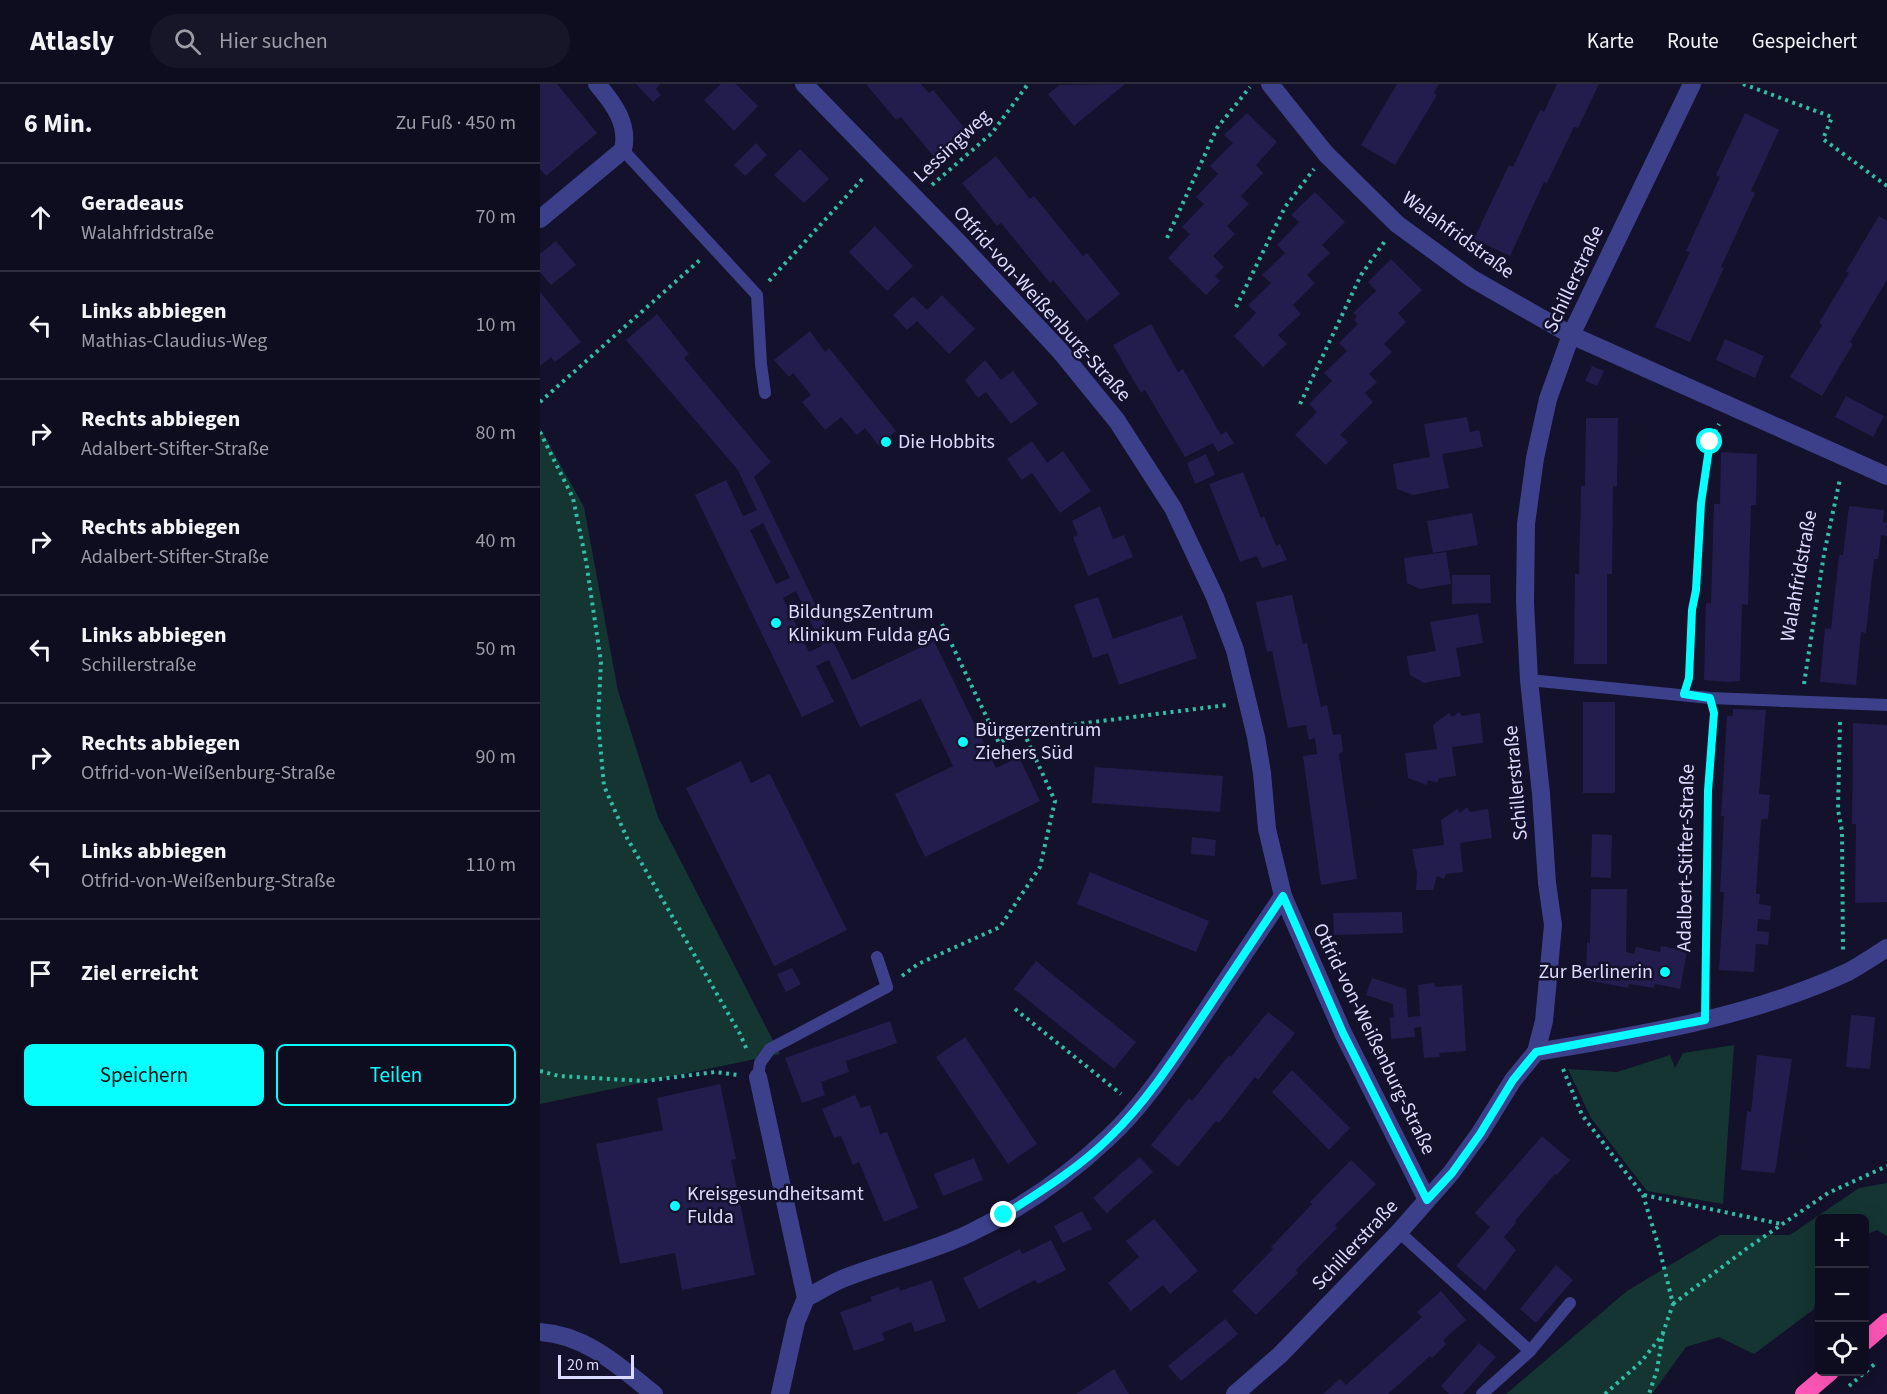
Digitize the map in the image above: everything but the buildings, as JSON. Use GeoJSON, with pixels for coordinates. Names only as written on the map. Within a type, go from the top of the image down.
{"type":"FeatureCollection","features":[{"type":"Feature","properties":{"kind":"highway"},"geometry":{"type":"LineString","coordinates":[[1869,1338],[1887,1322]]}},
{"type":"Feature","properties":{"kind":"highway"},"geometry":{"type":"LineString","coordinates":[[1804,1394],[1824,1376]]}},
{"type":"Feature","properties":{"kind":"street"},"geometry":{"type":"LineString","coordinates":[[540,219],[623,150],[626,138],[622,119],[597,84]]}},
{"type":"Feature","properties":{"kind":"street","name":"Otfrid-von-Weißenburg-Straße"},"geometry":{"type":"LineString","coordinates":[[804,84],[1060,351],[1117,421],[1173,508],[1215,597],[1235,650],[1262,773],[1267,829],[1283,896],[1343,1033],[1427,1200]]}},
{"type":"Feature","properties":{"kind":"street","name":"Walahfridstraße"},"geometry":{"type":"LineString","coordinates":[[1270,84],[1326,154],[1397,224],[1472,278],[1571,335],[1887,476]]}},
{"type":"Feature","properties":{"kind":"street","name":"Schillerstraße"},"geometry":{"type":"LineString","coordinates":[[1235,1394],[1280,1355],[1399,1232],[1452,1173],[1480,1134],[1513,1080],[1536,1052],[1544,1021],[1553,925],[1547,883],[1541,794],[1529,680],[1524,567],[1531,486],[1548,399],[1571,335],[1692,84]]}},
{"type":"Feature","properties":{"kind":"street"},"geometry":{"type":"LineString","coordinates":[[806,1298],[841,1279],[904,1259],[969,1234],[1046,1188],[1109,1138],[1138,1107],[1179,1051],[1283,896]]}},
{"type":"Feature","properties":{"kind":"street"},"geometry":{"type":"LineString","coordinates":[[1536,1052],[1705,1020],[1775,1001],[1849,971],[1887,948]]}},
{"type":"Feature","properties":{"kind":"street"},"geometry":{"type":"LineString","coordinates":[[758,1077],[806,1298],[796,1322],[780,1394]]}},
{"type":"Feature","properties":{"kind":"street"},"geometry":{"type":"LineString","coordinates":[[540,1332],[570,1336],[624,1369],[654,1394]]}},
{"type":"Feature","properties":{"kind":"lane"},"geometry":{"type":"LineString","coordinates":[[623,150],[757,295],[765,393]]}},
{"type":"Feature","properties":{"kind":"lane"},"geometry":{"type":"LineString","coordinates":[[1529,680],[1710,698],[1887,705]]}},
{"type":"Feature","properties":{"kind":"lane"},"geometry":{"type":"LineString","coordinates":[[758,1077],[760,1063],[770,1049],[887,987],[876,957]]}},
{"type":"Feature","properties":{"kind":"lane"},"geometry":{"type":"LineString","coordinates":[[1399,1232],[1530,1351]]}},
{"type":"Feature","properties":{"kind":"lane"},"geometry":{"type":"LineString","coordinates":[[1482,1394],[1530,1351],[1570,1303]]}},
{"type":"Feature","properties":{"kind":"path","name":"Lessingweg"},"geometry":{"type":"LineString","coordinates":[[917,200],[938,178],[992,133],[1028,84]]}},
{"type":"Feature","properties":{"kind":"path"},"geometry":{"type":"LineString","coordinates":[[1167,238],[1217,128],[1252,84]]}},
{"type":"Feature","properties":{"kind":"path"},"geometry":{"type":"LineString","coordinates":[[1743,84],[1832,117],[1823,139],[1887,186]]}},
{"type":"Feature","properties":{"kind":"path"},"geometry":{"type":"LineString","coordinates":[[1236,308],[1285,207],[1326,154]]}},
{"type":"Feature","properties":{"kind":"path"},"geometry":{"type":"LineString","coordinates":[[757,295],[879,160]]}},
{"type":"Feature","properties":{"kind":"path"},"geometry":{"type":"LineString","coordinates":[[1300,404],[1361,275],[1397,224]]}},
{"type":"Feature","properties":{"kind":"path"},"geometry":{"type":"LineString","coordinates":[[540,402],[715,248]]}},
{"type":"Feature","properties":{"kind":"path"},"geometry":{"type":"LineString","coordinates":[[1684,694],[1689,678],[1701,503],[1710,442],[1718,424],[1723,403]]}},
{"type":"Feature","properties":{"kind":"path"},"geometry":{"type":"LineString","coordinates":[[540,432],[573,498],[586,561],[601,662],[598,721],[604,786],[627,838],[740,1034],[758,1077],[715,1072],[645,1081],[559,1076],[540,1071]]}},
{"type":"Feature","properties":{"kind":"path","name":"Walahfridstraße"},"geometry":{"type":"LineString","coordinates":[[1798,702],[1803,688],[1824,554],[1845,457]]}},
{"type":"Feature","properties":{"kind":"path"},"geometry":{"type":"LineString","coordinates":[[942,624],[999,743],[1023,731],[1248,702]]}},
{"type":"Feature","properties":{"kind":"path","name":"Adalbert-Stifter-Straße"},"geometry":{"type":"LineString","coordinates":[[1705,1020],[1708,791],[1714,713],[1710,698]]}},
{"type":"Feature","properties":{"kind":"path"},"geometry":{"type":"LineString","coordinates":[[1836,704],[1840,718],[1838,810],[1842,831],[1841,946],[1849,971]]}},
{"type":"Feature","properties":{"kind":"path"},"geometry":{"type":"LineString","coordinates":[[887,987],[918,964],[999,927],[1040,867],[1055,801],[1023,731]]}},
{"type":"Feature","properties":{"kind":"path"},"geometry":{"type":"LineString","coordinates":[[1015,1009],[1138,1107]]}},
{"type":"Feature","properties":{"kind":"path"},"geometry":{"type":"LineString","coordinates":[[1555,1049],[1582,1116],[1643,1195],[1672,1304],[1663,1333],[1657,1370],[1649,1394]]}},
{"type":"Feature","properties":{"kind":"path"},"geometry":{"type":"LineString","coordinates":[[1672,1304],[1781,1224],[1828,1193],[1887,1166]]}},
{"type":"Feature","properties":{"kind":"path"},"geometry":{"type":"LineString","coordinates":[[1643,1195],[1781,1224]]}},
{"type":"Feature","properties":{"kind":"path"},"geometry":{"type":"LineString","coordinates":[[1605,1394],[1641,1362],[1663,1333]]}},
{"type":"Feature","properties":{"kind":"path"},"geometry":{"type":"LineString","coordinates":[[1847,1387],[1879,1360]]}},
{"type":"Feature","properties":{"kind":"green space"},"geometry":{"type":"Polygon","coordinates":[[[540,428],[584,507],[618,691],[658,817],[780,1054],[540,1104],[540,428]]]}},
{"type":"Feature","properties":{"kind":"green space"},"geometry":{"type":"Polygon","coordinates":[[[1734,1045],[1723,1204],[1647,1191],[1591,1118],[1568,1069],[1617,1072],[1670,1055],[1675,1068],[1683,1053],[1734,1045]]]}},
{"type":"Feature","properties":{"kind":"green space"},"geometry":{"type":"Polygon","coordinates":[[[1887,1183],[1887,1236],[1877,1230],[1869,1233],[1869,1214],[1821,1214],[1859,1188],[1887,1183]]]}},
{"type":"Feature","properties":{"kind":"green space"},"geometry":{"type":"Polygon","coordinates":[[[1815,1218],[1814,1309],[1754,1354],[1719,1337],[1686,1347],[1652,1394],[1506,1394],[1627,1291],[1720,1235],[1790,1235],[1815,1218]]]}},
{"type":"Feature","properties":{"kind":"place","name":"Die Hobbits"},"geometry":{"type":"Point","coordinates":[886,442]}},
{"type":"Feature","properties":{"kind":"place","name":"BildungsZentrum Klinikum Fulda gAG"},"geometry":{"type":"Point","coordinates":[776,623]}},
{"type":"Feature","properties":{"kind":"place","name":"Bürgerzentrum Ziehers Süd"},"geometry":{"type":"Point","coordinates":[963,742]}},
{"type":"Feature","properties":{"kind":"place","name":"Zur Berlinerin"},"geometry":{"type":"Point","coordinates":[1665,972]}},
{"type":"Feature","properties":{"kind":"place","name":"Kreisgesundheitsamt Fulda"},"geometry":{"type":"Point","coordinates":[675,1206]}},
{"type":"Feature","properties":{"kind":"route"},"geometry":{"type":"LineString","coordinates":[[1004,1215],[1046,1188],[1084,1159],[1109,1138],[1138,1107],[1179,1051],[1283,896],[1343,1033],[1427,1200],[1452,1173],[1480,1134],[1513,1080],[1536,1052],[1705,1020],[1708,791],[1714,713],[1710,698],[1684,694],[1689,678],[1701,503],[1710,442]]}}]}
